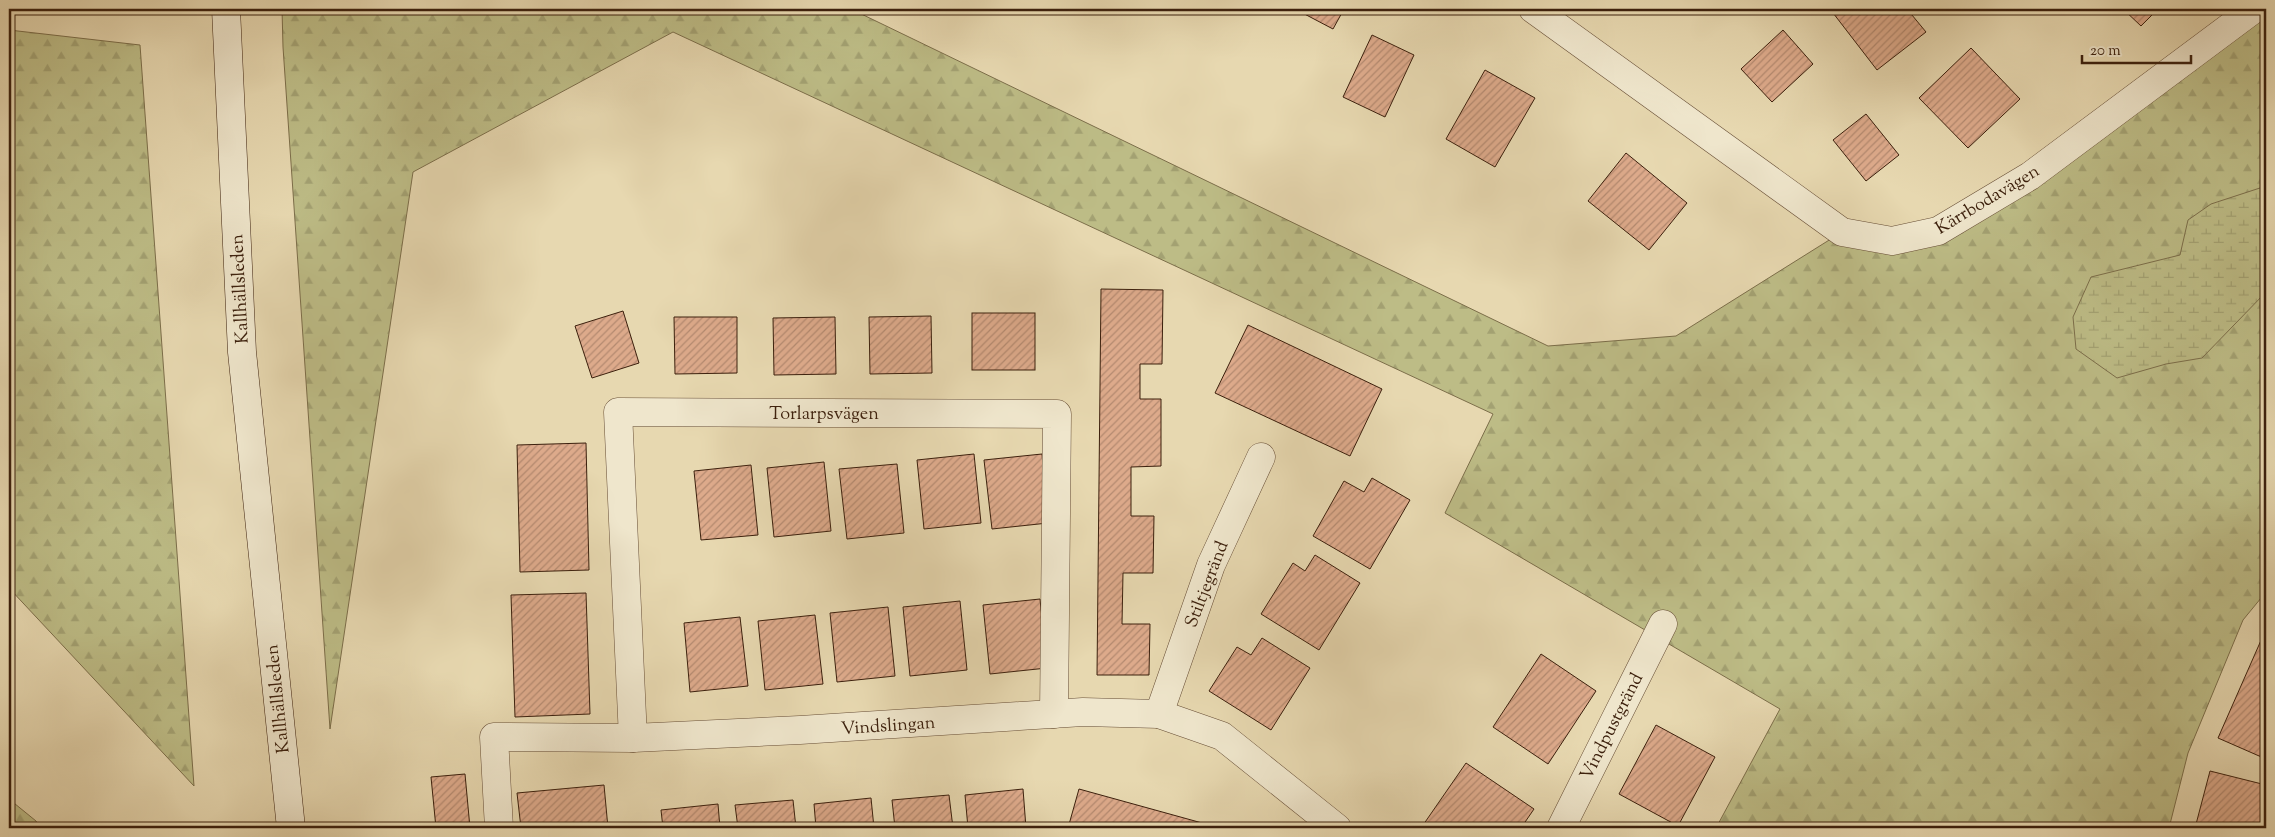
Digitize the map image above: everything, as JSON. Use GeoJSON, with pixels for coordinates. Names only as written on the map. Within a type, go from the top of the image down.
{"type":"FeatureCollection","features":[{"type":"Feature","properties":{"kind":"street","name":"Kallhällsleden"},"geometry":{"type":"LineString","coordinates":[[226,9],[242,352],[291,828]]}},
{"type":"Feature","properties":{"kind":"street","name":"Kärrbodavägen"},"geometry":{"type":"LineString","coordinates":[[1533,9],[1842,232],[1892,241],[1938,231],[2030,176],[2254,9]]}},
{"type":"Feature","properties":{"kind":"street","name":"Torlarpsvägen"},"geometry":{"type":"LineString","coordinates":[[633,738],[618,412],[1057,414],[1054,714]]}},
{"type":"Feature","properties":{"kind":"street","name":"Stiltjegränd"},"geometry":{"type":"LineString","coordinates":[[1159,714],[1211,565],[1261,457]]}},
{"type":"Feature","properties":{"kind":"street","name":"Kallhällsleden"},"geometry":{"type":"LineString","coordinates":[[264,569],[273,828]]}},
{"type":"Feature","properties":{"kind":"street","name":"Vindpustgränd"},"geometry":{"type":"LineString","coordinates":[[1561,828],[1663,624]]}},
{"type":"Feature","properties":{"kind":"street","name":"Vindslingan"},"geometry":{"type":"LineString","coordinates":[[499,828],[494,737],[633,738],[800,730],[1054,714],[1121,712],[1159,714],[1222,736],[1337,828]]}},
{"type":"Feature","properties":{"kind":"green space"},"geometry":{"type":"Polygon","coordinates":[[[282,9],[851,9],[1548,346],[1676,336],[1842,232],[1938,231],[2266,9],[2266,592],[2243,620],[2188,753],[2169,828],[1716,828],[1780,709],[1445,513],[1493,414],[673,32],[413,172],[330,729],[283,47],[282,9]]]}},
{"type":"Feature","properties":{"kind":"green space"},"geometry":{"type":"Polygon","coordinates":[[[9,30],[140,45],[194,786],[9,588],[9,30]]]}},
{"type":"Feature","properties":{"kind":"green space"},"geometry":{"type":"Polygon","coordinates":[[[2266,186],[2266,292],[2202,358],[2166,364],[2117,378],[2076,349],[2073,317],[2091,277],[2180,255],[2188,220],[2211,204],[2266,186]]]}},
{"type":"Feature","properties":{"kind":"green space"},"geometry":{"type":"Polygon","coordinates":[[[9,799],[36,821],[40,828],[9,828],[9,799]]]}},
{"type":"Feature","properties":{"kind":"building"},"geometry":{"type":"Polygon","coordinates":[[[1295,9],[1344,9],[1333,29],[1295,9]]]}},
{"type":"Feature","properties":{"kind":"building"},"geometry":{"type":"Polygon","coordinates":[[[1830,9],[1907,9],[1926,32],[1877,70],[1830,9]]]}},
{"type":"Feature","properties":{"kind":"building"},"geometry":{"type":"Polygon","coordinates":[[[2123,9],[2158,9],[2141,26],[2123,9]]]}},
{"type":"Feature","properties":{"kind":"building"},"geometry":{"type":"Polygon","coordinates":[[[1783,30],[1813,64],[1772,102],[1741,69],[1783,30]]]}},
{"type":"Feature","properties":{"kind":"building"},"geometry":{"type":"Polygon","coordinates":[[[1372,35],[1414,55],[1385,117],[1343,97],[1372,35]]]}},
{"type":"Feature","properties":{"kind":"building"},"geometry":{"type":"Polygon","coordinates":[[[1971,48],[2020,99],[1968,148],[1919,98],[1971,48]]]}},
{"type":"Feature","properties":{"kind":"building"},"geometry":{"type":"Polygon","coordinates":[[[1485,70],[1535,98],[1495,167],[1446,139],[1485,70]]]}},
{"type":"Feature","properties":{"kind":"building"},"geometry":{"type":"Polygon","coordinates":[[[1866,114],[1899,155],[1866,181],[1833,140],[1866,114]]]}},
{"type":"Feature","properties":{"kind":"building"},"geometry":{"type":"Polygon","coordinates":[[[1626,153],[1687,203],[1649,250],[1588,201],[1626,153]]]}},
{"type":"Feature","properties":{"kind":"building"},"geometry":{"type":"Polygon","coordinates":[[[1101,289],[1163,290],[1162,364],[1140,364],[1140,399],[1161,399],[1161,466],[1131,467],[1131,516],[1154,516],[1153,573],[1123,573],[1122,624],[1150,624],[1149,675],[1097,675],[1101,289]]]}},
{"type":"Feature","properties":{"kind":"building"},"geometry":{"type":"Polygon","coordinates":[[[623,311],[639,363],[592,378],[575,326],[623,311]]]}},
{"type":"Feature","properties":{"kind":"building"},"geometry":{"type":"Polygon","coordinates":[[[972,313],[1035,313],[1035,370],[972,370],[972,313]]]}},
{"type":"Feature","properties":{"kind":"building"},"geometry":{"type":"Polygon","coordinates":[[[931,316],[932,373],[870,374],[869,317],[931,316]]]}},
{"type":"Feature","properties":{"kind":"building"},"geometry":{"type":"Polygon","coordinates":[[[674,317],[737,317],[737,373],[675,374],[674,317]]]}},
{"type":"Feature","properties":{"kind":"building"},"geometry":{"type":"Polygon","coordinates":[[[835,317],[836,374],[774,375],[773,318],[835,317]]]}},
{"type":"Feature","properties":{"kind":"building"},"geometry":{"type":"Polygon","coordinates":[[[1248,325],[1382,389],[1350,456],[1215,393],[1248,325]]]}},
{"type":"Feature","properties":{"kind":"building"},"geometry":{"type":"Polygon","coordinates":[[[586,443],[589,570],[520,572],[517,445],[586,443]]]}},
{"type":"Feature","properties":{"kind":"building"},"geometry":{"type":"Polygon","coordinates":[[[974,454],[981,523],[924,529],[917,460],[974,454]]]}},
{"type":"Feature","properties":{"kind":"building"},"geometry":{"type":"Polygon","coordinates":[[[1042,454],[1048,523],[992,529],[984,460],[1042,454]]]}},
{"type":"Feature","properties":{"kind":"building"},"geometry":{"type":"Polygon","coordinates":[[[824,462],[831,531],[774,537],[767,468],[824,462]]]}},
{"type":"Feature","properties":{"kind":"building"},"geometry":{"type":"Polygon","coordinates":[[[897,464],[904,533],[847,539],[839,469],[897,464]]]}},
{"type":"Feature","properties":{"kind":"building"},"geometry":{"type":"Polygon","coordinates":[[[751,465],[758,535],[701,540],[694,471],[751,465]]]}},
{"type":"Feature","properties":{"kind":"building"},"geometry":{"type":"Polygon","coordinates":[[[1372,478],[1410,500],[1370,569],[1313,536],[1344,481],[1364,492],[1372,478]]]}},
{"type":"Feature","properties":{"kind":"building"},"geometry":{"type":"Polygon","coordinates":[[[1315,555],[1360,583],[1319,650],[1261,614],[1293,563],[1305,571],[1315,555]]]}},
{"type":"Feature","properties":{"kind":"building"},"geometry":{"type":"Polygon","coordinates":[[[586,593],[590,714],[515,717],[511,595],[586,593]]]}},
{"type":"Feature","properties":{"kind":"building"},"geometry":{"type":"Polygon","coordinates":[[[1040,599],[1047,668],[990,674],[983,605],[1040,599]]]}},
{"type":"Feature","properties":{"kind":"building"},"geometry":{"type":"Polygon","coordinates":[[[960,601],[967,670],[910,676],[903,607],[960,601]]]}},
{"type":"Feature","properties":{"kind":"building"},"geometry":{"type":"Polygon","coordinates":[[[888,607],[895,676],[837,682],[830,613],[888,607]]]}},
{"type":"Feature","properties":{"kind":"building"},"geometry":{"type":"Polygon","coordinates":[[[815,615],[823,684],[765,690],[758,621],[815,615]]]}},
{"type":"Feature","properties":{"kind":"building"},"geometry":{"type":"Polygon","coordinates":[[[740,617],[748,686],[690,692],[684,623],[740,617]]]}},
{"type":"Feature","properties":{"kind":"building"},"geometry":{"type":"Polygon","coordinates":[[[2266,629],[2266,759],[2218,738],[2266,629]]]}},
{"type":"Feature","properties":{"kind":"building"},"geometry":{"type":"Polygon","coordinates":[[[1262,638],[1310,668],[1271,730],[1209,691],[1237,647],[1251,655],[1262,638]]]}},
{"type":"Feature","properties":{"kind":"building"},"geometry":{"type":"Polygon","coordinates":[[[1541,654],[1596,691],[1548,764],[1493,727],[1541,654]]]}},
{"type":"Feature","properties":{"kind":"building"},"geometry":{"type":"Polygon","coordinates":[[[1656,725],[1715,757],[1678,826],[1619,794],[1656,725]]]}},
{"type":"Feature","properties":{"kind":"building"},"geometry":{"type":"Polygon","coordinates":[[[1466,763],[1534,809],[1521,828],[1421,828],[1466,763]]]}},
{"type":"Feature","properties":{"kind":"building"},"geometry":{"type":"Polygon","coordinates":[[[2210,771],[2266,785],[2266,828],[2195,828],[2210,771]]]}},
{"type":"Feature","properties":{"kind":"building"},"geometry":{"type":"Polygon","coordinates":[[[465,774],[470,828],[436,828],[431,777],[465,774]]]}},
{"type":"Feature","properties":{"kind":"building"},"geometry":{"type":"Polygon","coordinates":[[[604,785],[608,828],[521,828],[517,793],[604,785]]]}},
{"type":"Feature","properties":{"kind":"building"},"geometry":{"type":"Polygon","coordinates":[[[1023,789],[1026,828],[968,828],[965,795],[1023,789]]]}},
{"type":"Feature","properties":{"kind":"building"},"geometry":{"type":"Polygon","coordinates":[[[1079,789],[1213,826],[1213,828],[1068,828],[1079,789]]]}},
{"type":"Feature","properties":{"kind":"building"},"geometry":{"type":"Polygon","coordinates":[[[949,795],[953,828],[895,828],[892,800],[949,795]]]}},
{"type":"Feature","properties":{"kind":"building"},"geometry":{"type":"Polygon","coordinates":[[[871,798],[874,828],[816,828],[814,804],[871,798]]]}},
{"type":"Feature","properties":{"kind":"building"},"geometry":{"type":"Polygon","coordinates":[[[793,800],[796,828],[738,828],[735,805],[793,800]]]}},
{"type":"Feature","properties":{"kind":"building"},"geometry":{"type":"Polygon","coordinates":[[[718,804],[720,828],[663,828],[661,810],[718,804]]]}}]}
